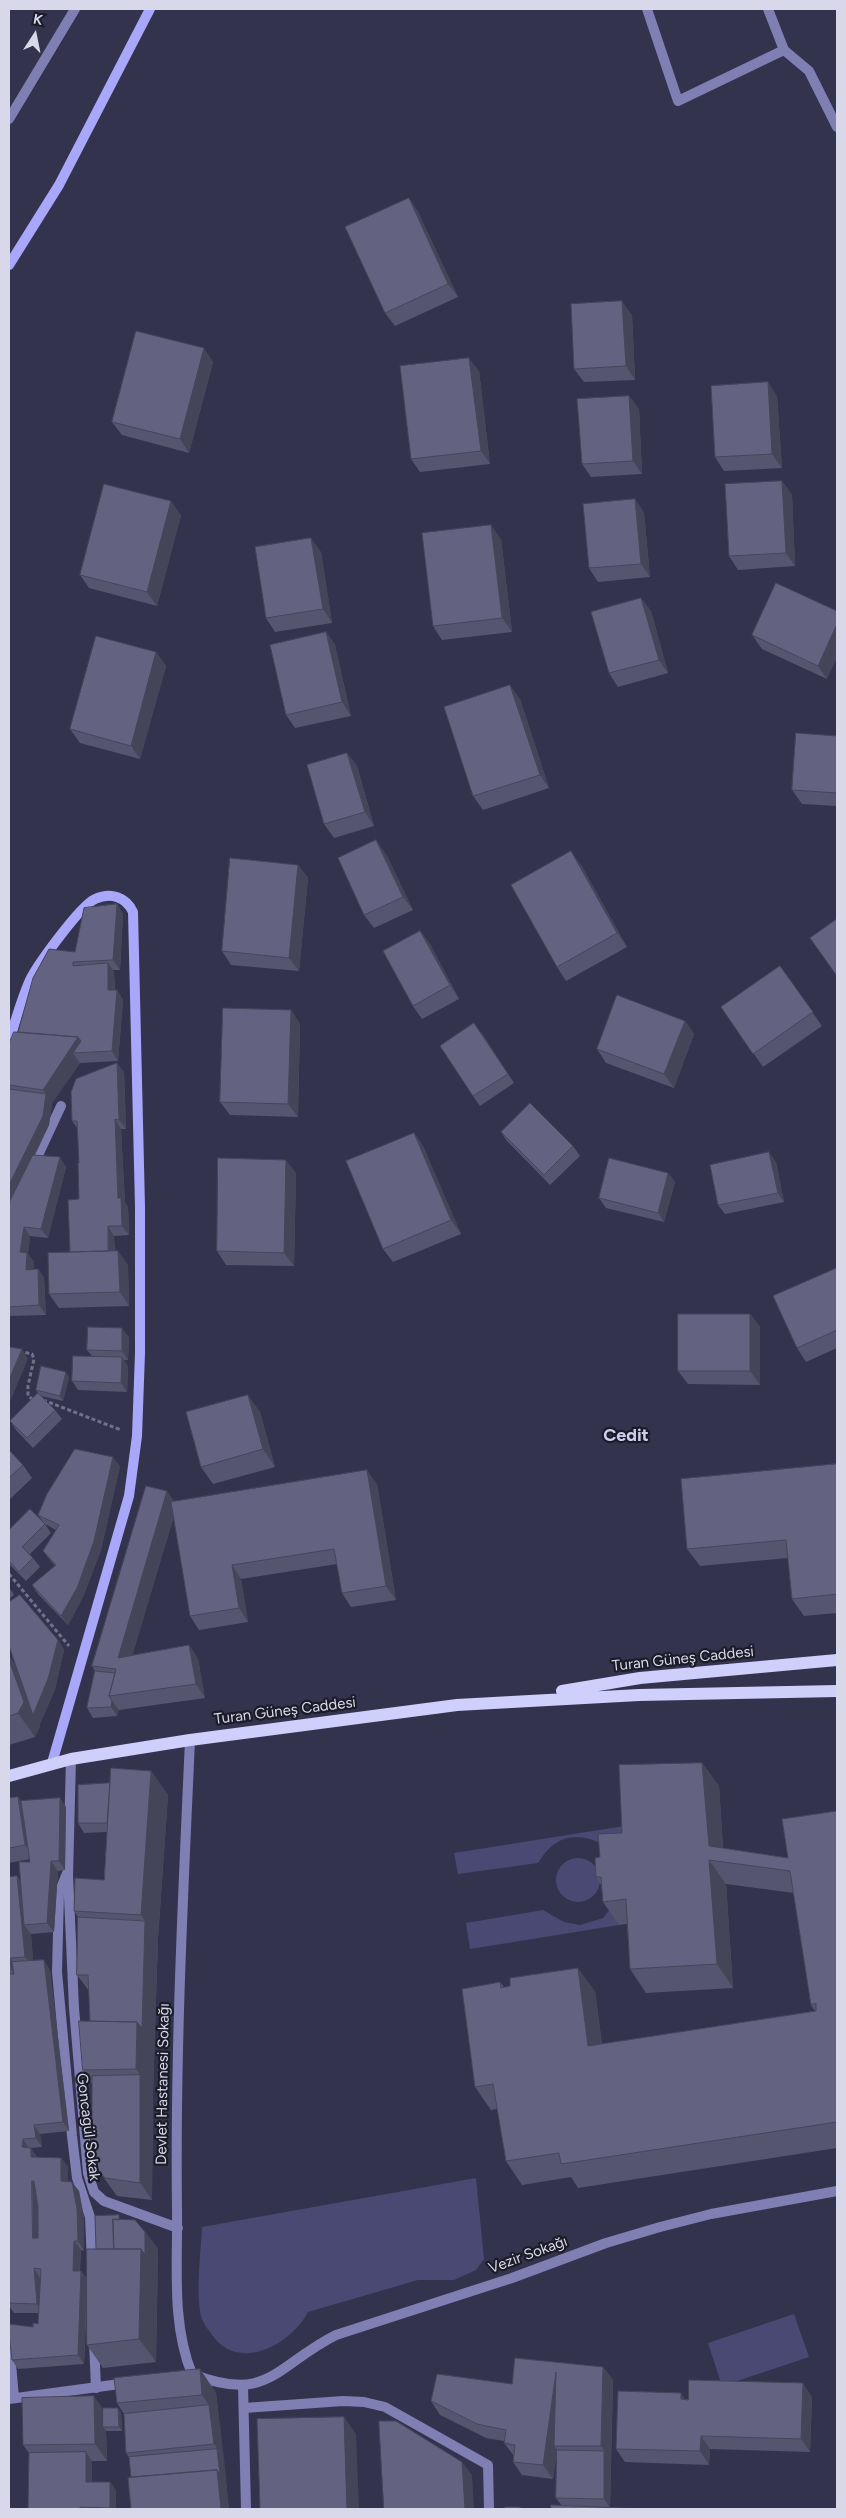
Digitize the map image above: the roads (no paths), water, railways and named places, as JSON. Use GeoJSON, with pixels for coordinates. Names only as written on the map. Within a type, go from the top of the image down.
{"type":"FeatureCollection","features":[{"type":"Feature","properties":{"kind":"main road"},"geometry":{"type":"LineString","coordinates":[[9,265],[59,185],[150,9]]}},
{"type":"Feature","properties":{"kind":"main road"},"geometry":{"type":"LineString","coordinates":[[9,1042],[31,979],[50,949],[83,910],[94,900],[106,896],[119,896],[128,903],[133,912],[138,1059],[140,1353],[137,1436],[129,1496],[52,1763]]}},
{"type":"Feature","properties":{"kind":"main road","name":"Turan Güneş Caddesi"},"geometry":{"type":"LineString","coordinates":[[9,1776],[72,1759],[190,1740],[504,1701],[640,1678],[837,1660]]}},
{"type":"Feature","properties":{"kind":"main road","name":"Turan Güneş Caddesi"},"geometry":{"type":"LineString","coordinates":[[504,1701],[639,1695],[837,1691]]}},
{"type":"Feature","properties":{"kind":"street"},"geometry":{"type":"LineString","coordinates":[[9,119],[75,9]]}},
{"type":"Feature","properties":{"kind":"street"},"geometry":{"type":"LineString","coordinates":[[647,9],[678,101],[784,50]]}},
{"type":"Feature","properties":{"kind":"street"},"geometry":{"type":"LineString","coordinates":[[768,9],[784,50],[809,71],[837,127]]}},
{"type":"Feature","properties":{"kind":"street"},"geometry":{"type":"LineString","coordinates":[[27,1177],[61,1106]]}},
{"type":"Feature","properties":{"kind":"street","name":"Devlet Hastanesi Sokağı"},"geometry":{"type":"LineString","coordinates":[[190,1740],[178,2018],[179,2315],[188,2375],[243,2386]]}},
{"type":"Feature","properties":{"kind":"street","name":"Goncagül Sokak"},"geometry":{"type":"LineString","coordinates":[[72,1759],[68,1871],[74,2008],[84,2139],[91,2186],[97,2197],[104,2201],[178,2228]]}},
{"type":"Feature","properties":{"kind":"street","name":"Goncagül Sokak"},"geometry":{"type":"LineString","coordinates":[[68,1871],[59,1893],[57,1972],[77,2178],[90,2217],[93,2272]]}},
{"type":"Feature","properties":{"kind":"street","name":"Vezir Sokağı"},"geometry":{"type":"LineString","coordinates":[[243,2386],[258,2383],[273,2376],[320,2343],[336,2335],[512,2278],[606,2243],[712,2214],[837,2192]]}},
{"type":"Feature","properties":{"kind":"street"},"geometry":{"type":"LineString","coordinates":[[94,2335],[96,2388]]}},
{"type":"Feature","properties":{"kind":"street"},"geometry":{"type":"LineString","coordinates":[[9,2341],[11,2398],[135,2382]]}},
{"type":"Feature","properties":{"kind":"street"},"geometry":{"type":"LineString","coordinates":[[243,2386],[246,2509]]}},
{"type":"Feature","properties":{"kind":"street"},"geometry":{"type":"LineString","coordinates":[[244,2408],[343,2400],[385,2407],[488,2465],[489,2509]]}},
{"type":"Feature","properties":{"kind":"district","name":"Cedit"},"geometry":{"type":"Point","coordinates":[626,1436]}}]}
